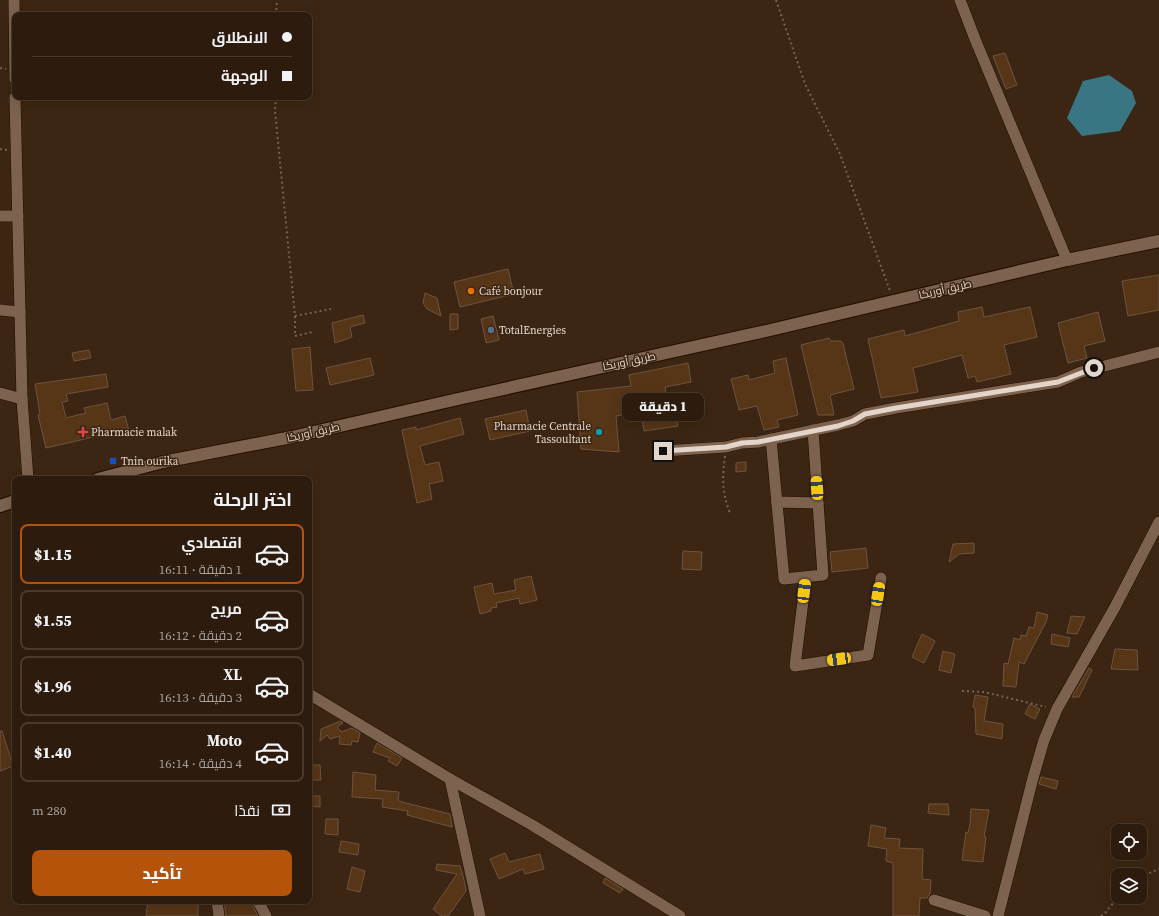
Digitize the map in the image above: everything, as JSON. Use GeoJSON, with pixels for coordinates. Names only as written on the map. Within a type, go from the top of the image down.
{"type":"FeatureCollection","features":[{"type":"Feature","properties":{"kind":"street"},"geometry":{"type":"LineString","coordinates":[[14,0],[14,12]]}},
{"type":"Feature","properties":{"kind":"street"},"geometry":{"type":"LineString","coordinates":[[960,0],[1067,260]]}},
{"type":"Feature","properties":{"kind":"street"},"geometry":{"type":"LineString","coordinates":[[16,100],[22,399],[28,476]]}},
{"type":"Feature","properties":{"kind":"street"},"geometry":{"type":"LineString","coordinates":[[0,216],[18,216]]}},
{"type":"Feature","properties":{"kind":"street","name":"طريق أوريكا"},"geometry":{"type":"LineString","coordinates":[[109,476],[163,462],[292,437],[458,398],[759,333],[1067,260],[1159,241]]}},
{"type":"Feature","properties":{"kind":"street"},"geometry":{"type":"LineString","coordinates":[[0,310],[20,312]]}},
{"type":"Feature","properties":{"kind":"street"},"geometry":{"type":"LineString","coordinates":[[663,451],[726,447],[853,421],[865,414],[1058,382],[1082,372],[1159,352]]}},
{"type":"Feature","properties":{"kind":"street"},"geometry":{"type":"LineString","coordinates":[[0,393],[22,399]]}},
{"type":"Feature","properties":{"kind":"street"},"geometry":{"type":"LineString","coordinates":[[771,439],[784,579],[823,575],[813,430]]}},
{"type":"Feature","properties":{"kind":"street"},"geometry":{"type":"LineString","coordinates":[[0,506],[12,502]]}},
{"type":"Feature","properties":{"kind":"street"},"geometry":{"type":"LineString","coordinates":[[777,502],[818,503]]}},
{"type":"Feature","properties":{"kind":"street"},"geometry":{"type":"LineString","coordinates":[[998,916],[1044,740],[1057,710],[1115,607],[1159,522]]}},
{"type":"Feature","properties":{"kind":"street"},"geometry":{"type":"LineString","coordinates":[[806,576],[795,666],[868,655],[881,578]]}},
{"type":"Feature","properties":{"kind":"street"},"geometry":{"type":"LineString","coordinates":[[312,696],[450,779],[532,825],[680,916]]}},
{"type":"Feature","properties":{"kind":"street"},"geometry":{"type":"LineString","coordinates":[[450,779],[480,916]]}},
{"type":"Feature","properties":{"kind":"street"},"geometry":{"type":"LineString","coordinates":[[934,900],[985,916]]}},
{"type":"Feature","properties":{"kind":"street"},"geometry":{"type":"LineString","coordinates":[[217,904],[219,916]]}},
{"type":"Feature","properties":{"kind":"street"},"geometry":{"type":"LineString","coordinates":[[260,904],[266,916]]}},
{"type":"Feature","properties":{"kind":"path"},"geometry":{"type":"LineString","coordinates":[[276,12],[277,0]]}},
{"type":"Feature","properties":{"kind":"path"},"geometry":{"type":"LineString","coordinates":[[776,0],[805,84],[840,154],[894,301]]}},
{"type":"Feature","properties":{"kind":"path"},"geometry":{"type":"LineString","coordinates":[[276,100],[275,111],[295,336],[313,332]]}},
{"type":"Feature","properties":{"kind":"path"},"geometry":{"type":"LineString","coordinates":[[294,316],[331,309]]}},
{"type":"Feature","properties":{"kind":"path"},"geometry":{"type":"LineString","coordinates":[[726,447],[722,487],[724,498],[730,513]]}},
{"type":"Feature","properties":{"kind":"path"},"geometry":{"type":"LineString","coordinates":[[962,691],[984,692],[1000,695],[1057,710]]}},
{"type":"Feature","properties":{"kind":"path"},"geometry":{"type":"LineString","coordinates":[[1147,874],[1159,868]]}},
{"type":"Feature","properties":{"kind":"path"},"geometry":{"type":"LineString","coordinates":[[1101,916],[1112,904]]}},
{"type":"Feature","properties":{"kind":"water"},"geometry":{"type":"Polygon","coordinates":[[[1109,75],[1132,91],[1136,103],[1120,131],[1082,136],[1067,118],[1083,81],[1109,75]]]}},
{"type":"Feature","properties":{"kind":"building"},"geometry":{"type":"Polygon","coordinates":[[[1005,53],[1017,85],[1006,89],[993,56],[1005,53]]]}},
{"type":"Feature","properties":{"kind":"building"},"geometry":{"type":"Polygon","coordinates":[[[508,269],[514,294],[460,307],[454,282],[508,269]]]}},
{"type":"Feature","properties":{"kind":"building"},"geometry":{"type":"Polygon","coordinates":[[[1159,275],[1159,310],[1128,316],[1122,281],[1159,275]]]}},
{"type":"Feature","properties":{"kind":"building"},"geometry":{"type":"Polygon","coordinates":[[[425,293],[437,298],[441,316],[427,309],[423,303],[425,293]]]}},
{"type":"Feature","properties":{"kind":"building"},"geometry":{"type":"Polygon","coordinates":[[[982,307],[984,317],[1030,307],[1037,337],[1004,345],[1011,374],[977,382],[975,376],[968,378],[962,355],[913,368],[918,392],[881,398],[868,339],[904,330],[905,336],[959,321],[958,312],[982,307]]]}},
{"type":"Feature","properties":{"kind":"building"},"geometry":{"type":"Polygon","coordinates":[[[1098,312],[1105,341],[1084,346],[1087,358],[1068,363],[1058,323],[1098,312]]]}},
{"type":"Feature","properties":{"kind":"building"},"geometry":{"type":"Polygon","coordinates":[[[450,314],[458,314],[458,329],[450,330],[450,314]]]}},
{"type":"Feature","properties":{"kind":"building"},"geometry":{"type":"Polygon","coordinates":[[[363,315],[365,323],[350,327],[352,337],[335,343],[332,323],[363,315]]]}},
{"type":"Feature","properties":{"kind":"building"},"geometry":{"type":"Polygon","coordinates":[[[493,316],[499,340],[486,343],[481,319],[493,316]]]}},
{"type":"Feature","properties":{"kind":"building"},"geometry":{"type":"Polygon","coordinates":[[[829,338],[831,341],[841,341],[843,344],[854,389],[830,395],[834,415],[818,415],[801,345],[829,338]]]}},
{"type":"Feature","properties":{"kind":"building"},"geometry":{"type":"Polygon","coordinates":[[[310,347],[313,390],[296,391],[292,349],[310,347]]]}},
{"type":"Feature","properties":{"kind":"building"},"geometry":{"type":"Polygon","coordinates":[[[89,350],[91,358],[74,361],[72,353],[89,350]]]}},
{"type":"Feature","properties":{"kind":"building"},"geometry":{"type":"Polygon","coordinates":[[[370,358],[374,375],[330,385],[326,368],[370,358]]]}},
{"type":"Feature","properties":{"kind":"building"},"geometry":{"type":"Polygon","coordinates":[[[786,358],[798,415],[777,420],[779,427],[764,430],[757,406],[739,410],[731,379],[748,375],[749,380],[775,373],[773,361],[786,358]]]}},
{"type":"Feature","properties":{"kind":"building"},"geometry":{"type":"Polygon","coordinates":[[[688,363],[691,382],[665,387],[669,414],[676,413],[678,426],[644,431],[641,412],[616,416],[619,452],[581,449],[577,392],[631,386],[629,375],[688,363]]]}},
{"type":"Feature","properties":{"kind":"building"},"geometry":{"type":"Polygon","coordinates":[[[106,374],[108,387],[66,394],[68,401],[62,402],[66,418],[86,413],[84,408],[107,403],[111,420],[125,416],[129,431],[120,434],[119,431],[46,448],[38,415],[40,414],[35,384],[106,374]]]}},
{"type":"Feature","properties":{"kind":"building"},"geometry":{"type":"Polygon","coordinates":[[[526,410],[530,431],[490,440],[485,419],[526,410]]]}},
{"type":"Feature","properties":{"kind":"building"},"geometry":{"type":"Polygon","coordinates":[[[460,418],[464,434],[420,446],[425,465],[439,462],[443,481],[429,484],[432,499],[417,503],[402,430],[416,427],[416,430],[460,418]]]}},
{"type":"Feature","properties":{"kind":"building"},"geometry":{"type":"Polygon","coordinates":[[[746,462],[746,471],[736,472],[736,463],[746,462]]]}},
{"type":"Feature","properties":{"kind":"building"},"geometry":{"type":"Polygon","coordinates":[[[974,543],[974,553],[959,554],[949,562],[953,544],[974,543]]]}},
{"type":"Feature","properties":{"kind":"building"},"geometry":{"type":"Polygon","coordinates":[[[866,548],[868,568],[832,572],[830,552],[866,548]]]}},
{"type":"Feature","properties":{"kind":"building"},"geometry":{"type":"Polygon","coordinates":[[[683,551],[702,552],[701,570],[682,569],[683,551]]]}},
{"type":"Feature","properties":{"kind":"building"},"geometry":{"type":"Polygon","coordinates":[[[531,576],[537,600],[520,604],[519,598],[496,603],[497,607],[491,608],[491,611],[480,614],[474,587],[492,583],[494,594],[516,590],[514,580],[531,576]]]}},
{"type":"Feature","properties":{"kind":"building"},"geometry":{"type":"Polygon","coordinates":[[[1037,612],[1048,615],[1046,622],[1024,664],[1019,662],[1016,687],[1003,686],[1004,663],[1008,664],[1014,638],[1020,640],[1021,635],[1026,636],[1029,627],[1034,628],[1037,612]]]}},
{"type":"Feature","properties":{"kind":"building"},"geometry":{"type":"Polygon","coordinates":[[[1071,616],[1085,617],[1077,634],[1067,633],[1071,616]]]}},
{"type":"Feature","properties":{"kind":"building"},"geometry":{"type":"Polygon","coordinates":[[[922,634],[935,641],[924,663],[912,657],[922,634]]]}},
{"type":"Feature","properties":{"kind":"building"},"geometry":{"type":"Polygon","coordinates":[[[1052,634],[1070,638],[1068,647],[1051,644],[1052,634]]]}},
{"type":"Feature","properties":{"kind":"building"},"geometry":{"type":"Polygon","coordinates":[[[1115,649],[1137,650],[1138,670],[1111,669],[1115,649]]]}},
{"type":"Feature","properties":{"kind":"building"},"geometry":{"type":"Polygon","coordinates":[[[943,651],[955,654],[951,673],[939,670],[943,651]]]}},
{"type":"Feature","properties":{"kind":"building"},"geometry":{"type":"Polygon","coordinates":[[[1089,668],[1092,670],[1079,697],[1072,697],[1089,668]]]}},
{"type":"Feature","properties":{"kind":"building"},"geometry":{"type":"Polygon","coordinates":[[[975,695],[988,697],[984,721],[1003,724],[1002,739],[976,734],[975,708],[973,707],[975,695]]]}},
{"type":"Feature","properties":{"kind":"building"},"geometry":{"type":"Polygon","coordinates":[[[1030,704],[1040,709],[1035,719],[1025,714],[1030,704]]]}},
{"type":"Feature","properties":{"kind":"building"},"geometry":{"type":"Polygon","coordinates":[[[341,721],[343,723],[337,727],[341,732],[352,728],[360,733],[358,742],[352,741],[351,745],[339,744],[340,736],[330,739],[327,735],[320,741],[321,729],[341,721]]]}},
{"type":"Feature","properties":{"kind":"building"},"geometry":{"type":"Polygon","coordinates":[[[0,731],[2,731],[12,766],[0,771],[0,731]]]}},
{"type":"Feature","properties":{"kind":"building"},"geometry":{"type":"Polygon","coordinates":[[[377,743],[402,758],[397,766],[388,761],[390,758],[373,752],[377,743]]]}},
{"type":"Feature","properties":{"kind":"building"},"geometry":{"type":"Polygon","coordinates":[[[312,765],[320,765],[321,780],[312,780],[312,765]]]}},
{"type":"Feature","properties":{"kind":"building"},"geometry":{"type":"Polygon","coordinates":[[[353,772],[376,775],[375,790],[399,792],[398,801],[450,814],[452,827],[407,815],[408,811],[382,807],[383,799],[352,797],[353,772]]]}},
{"type":"Feature","properties":{"kind":"building"},"geometry":{"type":"Polygon","coordinates":[[[1041,777],[1058,781],[1056,789],[1039,784],[1041,777]]]}},
{"type":"Feature","properties":{"kind":"building"},"geometry":{"type":"Polygon","coordinates":[[[312,796],[320,796],[320,807],[312,806],[312,796]]]}},
{"type":"Feature","properties":{"kind":"building"},"geometry":{"type":"Polygon","coordinates":[[[929,804],[948,804],[949,815],[928,813],[929,804]]]}},
{"type":"Feature","properties":{"kind":"building"},"geometry":{"type":"Polygon","coordinates":[[[971,809],[989,810],[984,837],[986,837],[983,862],[962,860],[966,832],[968,833],[970,824],[971,809]]]}},
{"type":"Feature","properties":{"kind":"building"},"geometry":{"type":"Polygon","coordinates":[[[326,819],[338,819],[338,835],[325,834],[326,819]]]}},
{"type":"Feature","properties":{"kind":"building"},"geometry":{"type":"Polygon","coordinates":[[[871,825],[886,828],[884,838],[900,839],[899,848],[923,849],[922,879],[931,880],[930,894],[927,898],[920,898],[919,916],[893,916],[893,863],[886,861],[887,849],[868,846],[871,825]]]}},
{"type":"Feature","properties":{"kind":"building"},"geometry":{"type":"Polygon","coordinates":[[[341,841],[359,844],[358,855],[339,852],[341,841]]]}},
{"type":"Feature","properties":{"kind":"building"},"geometry":{"type":"Polygon","coordinates":[[[505,853],[509,862],[540,854],[544,869],[525,874],[523,869],[499,879],[490,859],[505,853]]]}},
{"type":"Feature","properties":{"kind":"building"},"geometry":{"type":"Polygon","coordinates":[[[437,864],[460,866],[464,880],[466,891],[448,916],[442,916],[433,909],[457,874],[436,870],[437,864]]]}},
{"type":"Feature","properties":{"kind":"building"},"geometry":{"type":"Polygon","coordinates":[[[352,867],[365,871],[360,892],[347,889],[352,867]]]}},
{"type":"Feature","properties":{"kind":"building"},"geometry":{"type":"Polygon","coordinates":[[[605,878],[623,889],[620,893],[603,883],[605,878]]]}},
{"type":"Feature","properties":{"kind":"building"},"geometry":{"type":"Polygon","coordinates":[[[148,904],[198,904],[198,916],[146,916],[148,904]]]}},
{"type":"Feature","properties":{"kind":"building"},"geometry":{"type":"Polygon","coordinates":[[[224,904],[252,904],[258,916],[226,916],[224,904]]]}},
{"type":"Feature","properties":{"kind":"place","name":"Café bonjour"},"geometry":{"type":"Point","coordinates":[471,291]}},
{"type":"Feature","properties":{"kind":"place","name":"TotalEnergies"},"geometry":{"type":"Point","coordinates":[491,330]}},
{"type":"Feature","properties":{"kind":"place","name":"Pharmacie malak"},"geometry":{"type":"Point","coordinates":[83,432]}},
{"type":"Feature","properties":{"kind":"place","name":"Pharmacie Centrale Tassoultant"},"geometry":{"type":"Point","coordinates":[599,432]}},
{"type":"Feature","properties":{"kind":"place","name":"Tnin ourika"},"geometry":{"type":"Point","coordinates":[113,461]}},
{"type":"Feature","properties":{"kind":"route"},"geometry":{"type":"LineString","coordinates":[[663,451],[726,447],[742,443],[758,442],[838,426],[853,421],[865,414],[1058,382],[1094,368]]}}]}
